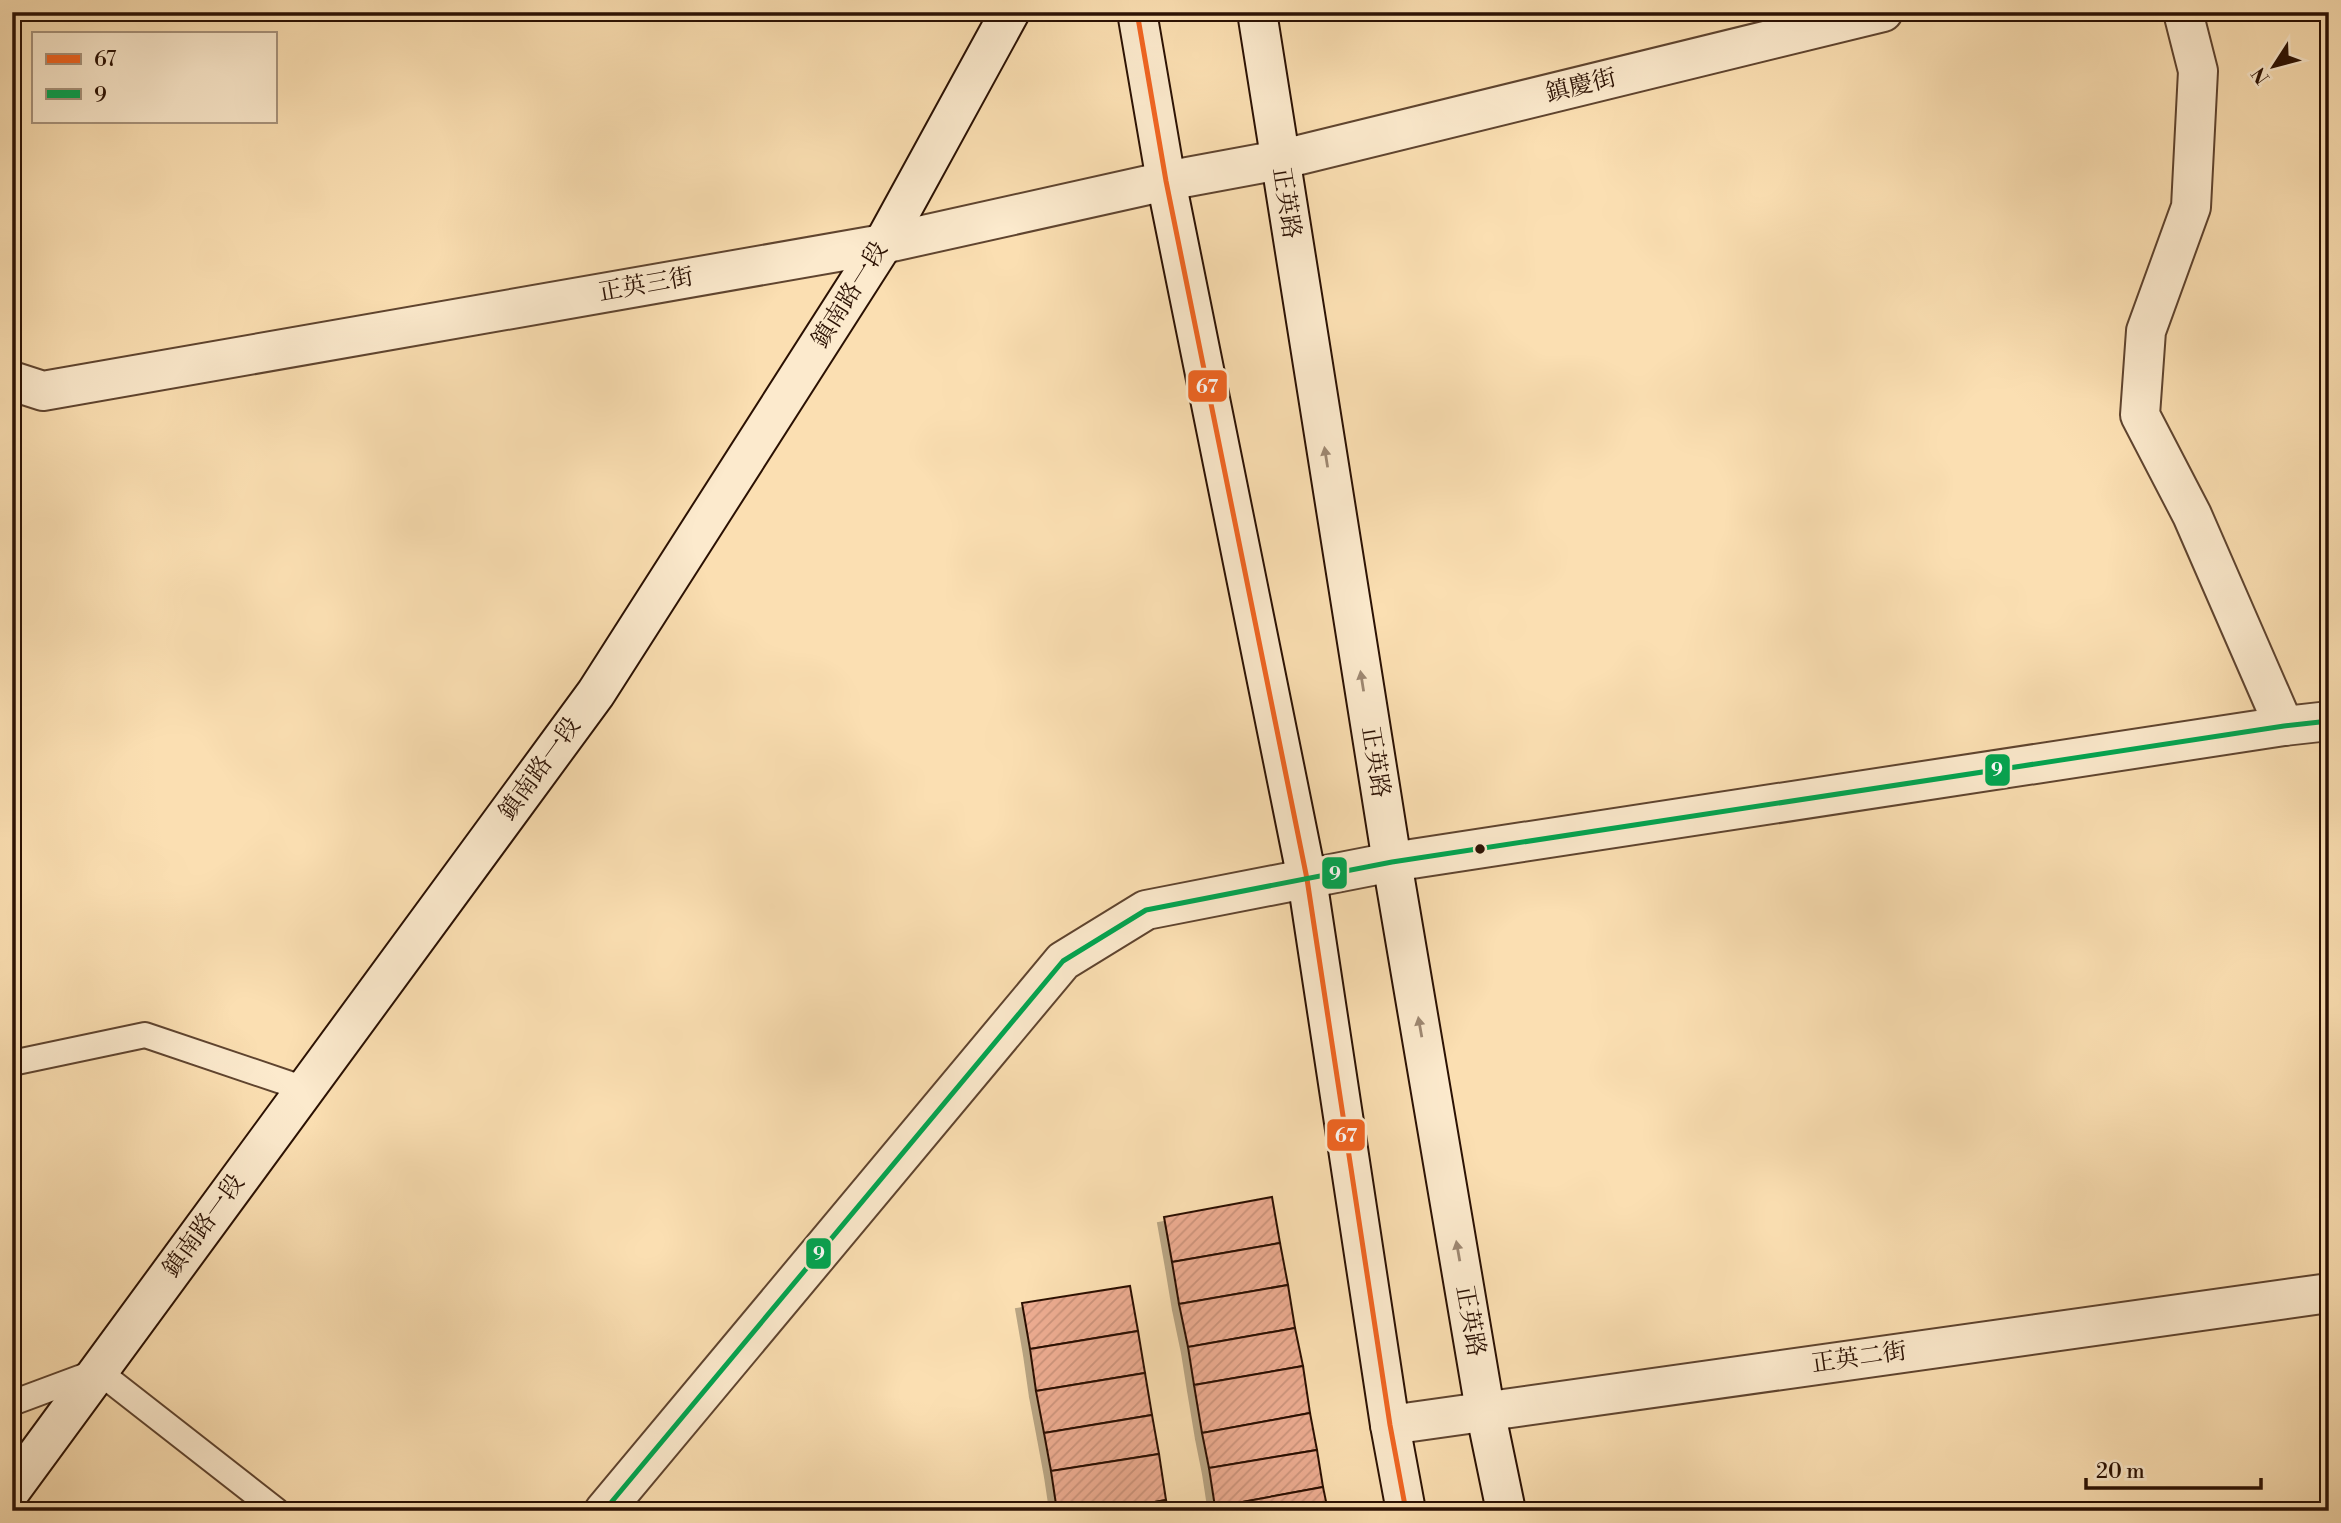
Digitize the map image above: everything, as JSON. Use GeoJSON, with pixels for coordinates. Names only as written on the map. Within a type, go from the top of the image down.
{"type":"FeatureCollection","features":[{"type":"Feature","properties":{"kind":"street","name":"鎮南路一段"},"geometry":{"type":"LineString","coordinates":[[12,1489],[596,693],[883,244],[1010,12]]}},
{"type":"Feature","properties":{"kind":"street"},"geometry":{"type":"LineString","coordinates":[[1137,12],[1166,181],[1307,879],[1390,1424],[1406,1511]]}},
{"type":"Feature","properties":{"kind":"street","name":"正英路"},"geometry":{"type":"LineString","coordinates":[[1257,12],[1391,862],[1485,1410],[1506,1511]]}},
{"type":"Feature","properties":{"kind":"street","name":"鎮慶街"},"geometry":{"type":"LineString","coordinates":[[1279,160],[1884,12]]}},
{"type":"Feature","properties":{"kind":"street"},"geometry":{"type":"LineString","coordinates":[[2183,12],[2198,71],[2191,207],[2146,331],[2140,415],[2192,515],[2284,726]]}},
{"type":"Feature","properties":{"kind":"street","name":"正英三街"},"geometry":{"type":"LineString","coordinates":[[12,381],[43,391],[883,244],[1166,181],[1279,160]]}},
{"type":"Feature","properties":{"kind":"street"},"geometry":{"type":"LineString","coordinates":[[604,1511],[1063,961],[1146,910],[1391,862],[2329,721]]}},
{"type":"Feature","properties":{"kind":"street","name":"正英二街"},"geometry":{"type":"LineString","coordinates":[[1390,1424],[2329,1293]]}},
{"type":"Feature","properties":{"kind":"lane"},"geometry":{"type":"LineString","coordinates":[[12,1063],[145,1035],[305,1089]]}},
{"type":"Feature","properties":{"kind":"lane"},"geometry":{"type":"LineString","coordinates":[[12,1403],[98,1371],[277,1511]]}},
{"type":"Feature","properties":{"kind":"building"},"geometry":{"type":"Polygon","coordinates":[[[1272,1197],[1280,1243],[1172,1262],[1164,1217],[1272,1197]]]}},
{"type":"Feature","properties":{"kind":"building"},"geometry":{"type":"Polygon","coordinates":[[[1280,1243],[1288,1285],[1179,1304],[1172,1262],[1280,1243]]]}},
{"type":"Feature","properties":{"kind":"building"},"geometry":{"type":"Polygon","coordinates":[[[1288,1285],[1295,1328],[1188,1347],[1179,1304],[1288,1285]]]}},
{"type":"Feature","properties":{"kind":"building"},"geometry":{"type":"Polygon","coordinates":[[[1130,1286],[1138,1331],[1030,1349],[1022,1303],[1130,1286]]]}},
{"type":"Feature","properties":{"kind":"building"},"geometry":{"type":"Polygon","coordinates":[[[1295,1328],[1303,1366],[1194,1385],[1188,1347],[1295,1328]]]}},
{"type":"Feature","properties":{"kind":"building"},"geometry":{"type":"Polygon","coordinates":[[[1138,1331],[1145,1373],[1036,1391],[1030,1349],[1138,1331]]]}},
{"type":"Feature","properties":{"kind":"building"},"geometry":{"type":"Polygon","coordinates":[[[1303,1366],[1310,1413],[1202,1433],[1194,1385],[1303,1366]]]}},
{"type":"Feature","properties":{"kind":"building"},"geometry":{"type":"Polygon","coordinates":[[[1145,1373],[1152,1415],[1044,1433],[1036,1391],[1145,1373]]]}},
{"type":"Feature","properties":{"kind":"building"},"geometry":{"type":"Polygon","coordinates":[[[1310,1413],[1317,1450],[1209,1468],[1202,1433],[1310,1413]]]}},
{"type":"Feature","properties":{"kind":"building"},"geometry":{"type":"Polygon","coordinates":[[[1152,1415],[1159,1454],[1051,1471],[1044,1433],[1152,1415]]]}},
{"type":"Feature","properties":{"kind":"building"},"geometry":{"type":"Polygon","coordinates":[[[1317,1450],[1323,1487],[1215,1507],[1209,1468],[1317,1450]]]}},
{"type":"Feature","properties":{"kind":"building"},"geometry":{"type":"Polygon","coordinates":[[[1159,1454],[1166,1500],[1105,1511],[1057,1511],[1051,1471],[1159,1454]]]}},
{"type":"Feature","properties":{"kind":"building"},"geometry":{"type":"Polygon","coordinates":[[[1323,1487],[1328,1511],[1216,1511],[1215,1507],[1323,1487]]]}},
{"type":"Feature","properties":{"kind":"building"},"geometry":{"type":"Polygon","coordinates":[[[1166,1500],[1168,1511],[1105,1511],[1166,1500]]]}},
{"type":"Feature","properties":{"kind":"transit line","name":"67"},"geometry":{"type":"LineString","coordinates":[[1137,12],[1166,181],[1307,879],[1390,1425],[1406,1511]]}},
{"type":"Feature","properties":{"kind":"transit line","name":"9"},"geometry":{"type":"LineString","coordinates":[[604,1511],[1063,961],[1146,910],[1392,862],[2329,721]]}}]}
